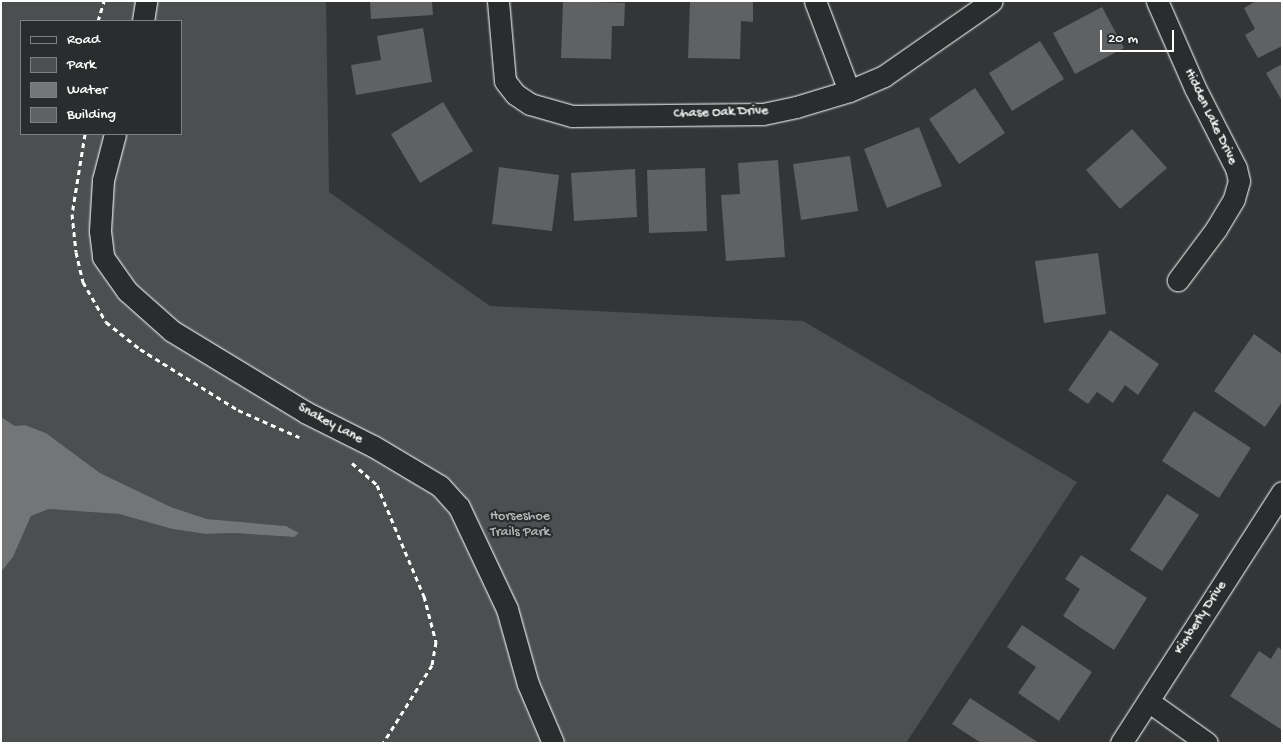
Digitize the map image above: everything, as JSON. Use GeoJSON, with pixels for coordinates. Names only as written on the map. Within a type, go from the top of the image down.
{"type":"FeatureCollection","features":[{"type":"Feature","properties":{"kind":"street"},"geometry":{"type":"LineString","coordinates":[[143,20],[146,1]]}},
{"type":"Feature","properties":{"kind":"street","name":"Chase Oak Drive"},"geometry":{"type":"LineString","coordinates":[[498,1],[505,81],[515,94],[530,104],[572,116],[763,114],[796,107],[849,91],[884,76],[992,1]]}},
{"type":"Feature","properties":{"kind":"street"},"geometry":{"type":"LineString","coordinates":[[815,1],[849,91]]}},
{"type":"Feature","properties":{"kind":"street","name":"Hidden Lake Drive"},"geometry":{"type":"LineString","coordinates":[[1157,1],[1195,88],[1236,168],[1239,181],[1234,199],[1216,229],[1178,280]]}},
{"type":"Feature","properties":{"kind":"street","name":"Snakey Lane"},"geometry":{"type":"LineString","coordinates":[[115,135],[103,180],[100,231],[103,257],[127,291],[172,331],[305,412],[373,446],[440,486],[459,507],[507,609],[528,684],[553,743]]}},
{"type":"Feature","properties":{"kind":"street","name":"Kimberly Drive"},"geometry":{"type":"LineString","coordinates":[[1121,743],[1282,492]]}},
{"type":"Feature","properties":{"kind":"street"},"geometry":{"type":"LineString","coordinates":[[1148,701],[1208,743]]}},
{"type":"Feature","properties":{"kind":"path"},"geometry":{"type":"LineString","coordinates":[[98,20],[104,1]]}},
{"type":"Feature","properties":{"kind":"path"},"geometry":{"type":"LineString","coordinates":[[85,135],[72,214],[83,282],[106,322],[140,349],[238,410],[306,440]]}},
{"type":"Feature","properties":{"kind":"path"},"geometry":{"type":"LineString","coordinates":[[348,459],[377,486],[424,596],[436,642],[432,666],[383,743]]}},
{"type":"Feature","properties":{"kind":"green space","name":"Horseshoe Trails Park"},"geometry":{"type":"Polygon","coordinates":[[[1,1],[326,1],[329,192],[490,306],[803,321],[1077,482],[906,743],[1,743],[1,572],[13,557],[31,516],[49,509],[86,511],[119,514],[172,529],[206,534],[233,533],[294,537],[299,533],[286,526],[207,519],[171,507],[100,473],[46,433],[25,425],[15,426],[1,417],[1,1]]]}},
{"type":"Feature","properties":{"kind":"water"},"geometry":{"type":"Polygon","coordinates":[[[1,417],[15,426],[25,425],[46,433],[100,473],[171,507],[207,519],[286,526],[299,533],[294,537],[233,533],[206,534],[172,529],[119,514],[49,509],[31,516],[13,557],[1,572],[1,417]]]}},
{"type":"Feature","properties":{"kind":"building"},"geometry":{"type":"Polygon","coordinates":[[[370,1],[432,1],[433,15],[371,19],[370,1]]]}},
{"type":"Feature","properties":{"kind":"building"},"geometry":{"type":"Polygon","coordinates":[[[563,1],[625,3],[624,26],[612,26],[611,59],[561,58],[563,1]]]}},
{"type":"Feature","properties":{"kind":"building"},"geometry":{"type":"Polygon","coordinates":[[[690,1],[753,1],[753,22],[741,21],[740,59],[688,58],[690,1]]]}},
{"type":"Feature","properties":{"kind":"building"},"geometry":{"type":"Polygon","coordinates":[[[1256,1],[1282,1],[1282,46],[1258,58],[1245,35],[1255,29],[1244,8],[1256,1]]]}},
{"type":"Feature","properties":{"kind":"building"},"geometry":{"type":"Polygon","coordinates":[[[1102,7],[1124,48],[1075,74],[1053,33],[1102,7]]]}},
{"type":"Feature","properties":{"kind":"building"},"geometry":{"type":"Polygon","coordinates":[[[423,28],[432,82],[356,95],[351,65],[381,60],[377,36],[423,28]]]}},
{"type":"Feature","properties":{"kind":"building"},"geometry":{"type":"Polygon","coordinates":[[[1040,41],[1064,79],[1012,111],[989,73],[1040,41]]]}},
{"type":"Feature","properties":{"kind":"building"},"geometry":{"type":"Polygon","coordinates":[[[1282,64],[1282,101],[1266,73],[1282,64]]]}},
{"type":"Feature","properties":{"kind":"building"},"geometry":{"type":"Polygon","coordinates":[[[975,88],[1005,133],[959,164],[929,119],[975,88]]]}},
{"type":"Feature","properties":{"kind":"building"},"geometry":{"type":"Polygon","coordinates":[[[443,102],[473,151],[420,183],[391,134],[443,102]]]}},
{"type":"Feature","properties":{"kind":"building"},"geometry":{"type":"Polygon","coordinates":[[[919,127],[942,186],[887,208],[864,149],[919,127]]]}},
{"type":"Feature","properties":{"kind":"building"},"geometry":{"type":"Polygon","coordinates":[[[1132,129],[1167,168],[1120,209],[1086,170],[1132,129]]]}},
{"type":"Feature","properties":{"kind":"building"},"geometry":{"type":"Polygon","coordinates":[[[850,156],[858,211],[801,220],[793,164],[850,156]]]}},
{"type":"Feature","properties":{"kind":"building"},"geometry":{"type":"Polygon","coordinates":[[[778,160],[785,257],[726,261],[721,195],[740,194],[738,163],[778,160]]]}},
{"type":"Feature","properties":{"kind":"building"},"geometry":{"type":"Polygon","coordinates":[[[499,167],[559,175],[552,231],[492,224],[499,167]]]}},
{"type":"Feature","properties":{"kind":"building"},"geometry":{"type":"Polygon","coordinates":[[[705,168],[707,231],[649,233],[647,170],[705,168]]]}},
{"type":"Feature","properties":{"kind":"building"},"geometry":{"type":"Polygon","coordinates":[[[635,169],[637,217],[574,221],[571,173],[635,169]]]}},
{"type":"Feature","properties":{"kind":"building"},"geometry":{"type":"Polygon","coordinates":[[[1098,253],[1106,314],[1044,323],[1035,261],[1098,253]]]}},
{"type":"Feature","properties":{"kind":"building"},"geometry":{"type":"Polygon","coordinates":[[[1110,330],[1159,364],[1138,395],[1125,385],[1113,403],[1097,392],[1088,404],[1068,390],[1110,330]]]}},
{"type":"Feature","properties":{"kind":"building"},"geometry":{"type":"Polygon","coordinates":[[[1254,334],[1282,354],[1282,402],[1265,427],[1214,391],[1254,334]]]}},
{"type":"Feature","properties":{"kind":"building"},"geometry":{"type":"Polygon","coordinates":[[[1194,411],[1251,448],[1219,498],[1162,461],[1194,411]]]}},
{"type":"Feature","properties":{"kind":"building"},"geometry":{"type":"Polygon","coordinates":[[[1167,494],[1199,515],[1162,571],[1130,550],[1167,494]]]}},
{"type":"Feature","properties":{"kind":"building"},"geometry":{"type":"Polygon","coordinates":[[[1081,555],[1147,598],[1114,650],[1063,616],[1080,589],[1065,579],[1081,555]]]}},
{"type":"Feature","properties":{"kind":"building"},"geometry":{"type":"Polygon","coordinates":[[[1022,625],[1092,672],[1059,721],[1018,693],[1036,667],[1007,647],[1022,625]]]}},
{"type":"Feature","properties":{"kind":"building"},"geometry":{"type":"Polygon","coordinates":[[[1278,647],[1282,650],[1282,730],[1230,696],[1259,651],[1271,659],[1278,647]]]}},
{"type":"Feature","properties":{"kind":"building"},"geometry":{"type":"Polygon","coordinates":[[[970,698],[1039,743],[981,743],[952,724],[970,698]]]}}]}
